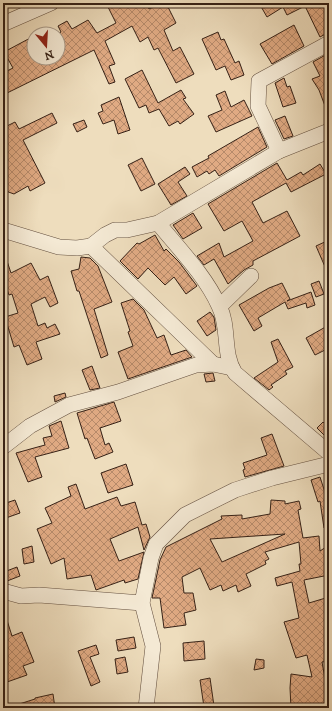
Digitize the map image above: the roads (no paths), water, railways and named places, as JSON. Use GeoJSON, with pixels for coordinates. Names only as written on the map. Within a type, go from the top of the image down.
{"type":"FeatureCollection","features":[{"type":"Feature","properties":{"kind":"street"},"geometry":{"type":"LineString","coordinates":[[3,24],[51,3]]}},
{"type":"Feature","properties":{"kind":"street"},"geometry":{"type":"LineString","coordinates":[[279,151],[258,106],[259,81],[329,43]]}},
{"type":"Feature","properties":{"kind":"street"},"geometry":{"type":"LineString","coordinates":[[3,230],[59,247],[77,248],[91,246],[105,235],[115,230],[127,230],[158,222],[279,151],[329,131]]}},
{"type":"Feature","properties":{"kind":"street"},"geometry":{"type":"LineString","coordinates":[[158,222],[202,277],[220,306],[226,324],[226,346],[232,368],[248,386],[329,453]]}},
{"type":"Feature","properties":{"kind":"street"},"geometry":{"type":"LineString","coordinates":[[91,246],[213,364]]}},
{"type":"Feature","properties":{"kind":"street"},"geometry":{"type":"LineString","coordinates":[[220,306],[251,276]]}},
{"type":"Feature","properties":{"kind":"street"},"geometry":{"type":"LineString","coordinates":[[3,447],[30,426],[69,405],[118,392],[196,365],[213,364],[232,368]]}},
{"type":"Feature","properties":{"kind":"street"},"geometry":{"type":"LineString","coordinates":[[146,708],[153,646],[142,603],[151,558],[156,544],[185,515],[235,490],[272,478],[329,464]]}},
{"type":"Feature","properties":{"kind":"street"},"geometry":{"type":"LineString","coordinates":[[3,591],[20,596],[39,595],[142,603]]}}]}
